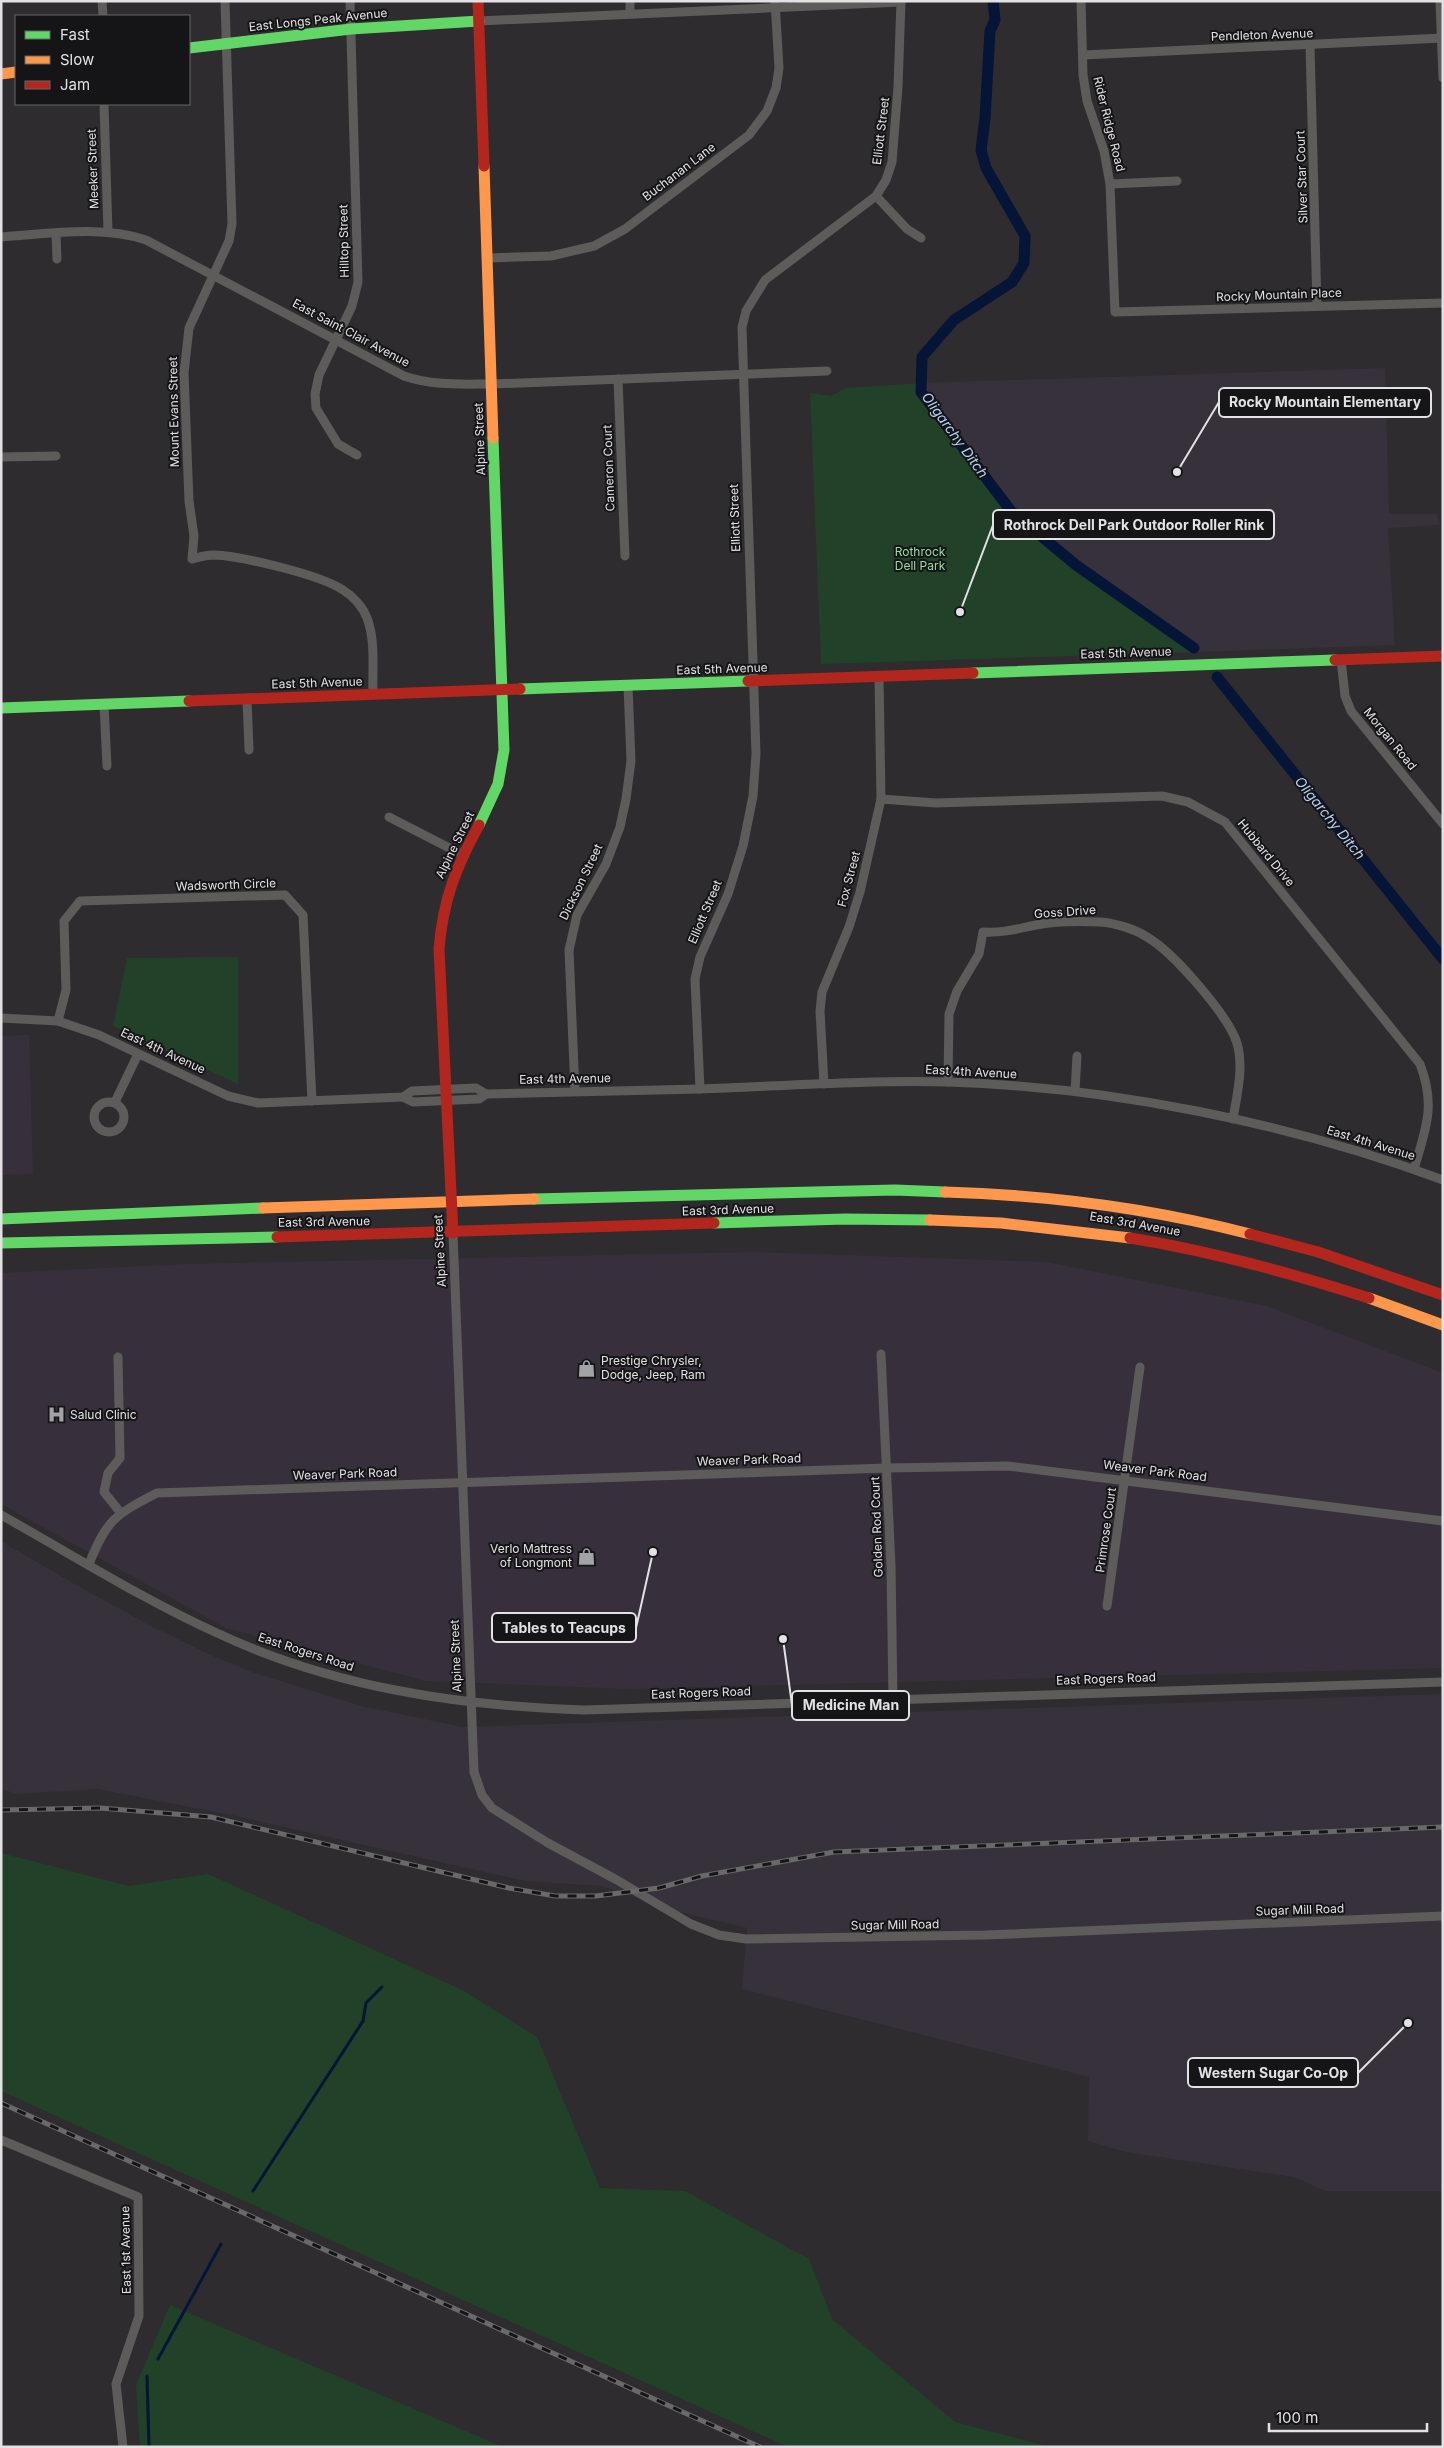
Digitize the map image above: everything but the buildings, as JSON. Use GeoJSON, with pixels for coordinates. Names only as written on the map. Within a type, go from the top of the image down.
{"type":"FeatureCollection","features":[{"type":"Feature","properties":{"kind":"street"},"geometry":{"type":"LineString","coordinates":[[102,1],[103,15]]}},
{"type":"Feature","properties":{"kind":"street","name":"Mount Evans Street"},"geometry":{"type":"LineString","coordinates":[[225,1],[232,224],[229,241],[189,328],[184,373],[189,501],[194,536],[192,559],[212,555],[234,556],[325,580],[343,590],[357,602],[367,617],[370,630],[373,694]]}},
{"type":"Feature","properties":{"kind":"street","name":"Hilltop Street"},"geometry":{"type":"LineString","coordinates":[[350,1],[358,282],[352,306],[320,375],[315,394],[316,408],[338,444],[356,455]]}},
{"type":"Feature","properties":{"kind":"street","name":"Alpine Street"},"geometry":{"type":"LineString","coordinates":[[471,1703],[453,1233],[439,949],[449,887],[463,855],[490,807],[500,780],[504,750],[478,1]]}},
{"type":"Feature","properties":{"kind":"street"},"geometry":{"type":"LineString","coordinates":[[630,1],[630,14]]}},
{"type":"Feature","properties":{"kind":"street","name":"Rider Ridge Road"},"geometry":{"type":"LineString","coordinates":[[1081,1],[1087,101],[1104,151],[1110,184],[1115,312]]}},
{"type":"Feature","properties":{"kind":"street"},"geometry":{"type":"LineString","coordinates":[[1440,1],[1443,78]]}},
{"type":"Feature","properties":{"kind":"street","name":"East Longs Peak Avenue"},"geometry":{"type":"LineString","coordinates":[[190,48],[351,29],[775,4],[901,2]]}},
{"type":"Feature","properties":{"kind":"street","name":"Elliott Street"},"geometry":{"type":"LineString","coordinates":[[700,1089],[695,979],[700,957],[728,894],[743,846],[753,796],[756,754],[742,327],[746,310],[765,280],[876,196],[886,180],[892,162],[898,87],[901,2]]}},
{"type":"Feature","properties":{"kind":"street","name":"Buchanan Lane"},"geometry":{"type":"LineString","coordinates":[[487,258],[551,256],[594,246],[625,229],[749,135],[767,111],[776,88],[779,68],[775,4]]}},
{"type":"Feature","properties":{"kind":"street","name":"Pendleton Avenue"},"geometry":{"type":"LineString","coordinates":[[1083,55],[1310,46],[1442,38]]}},
{"type":"Feature","properties":{"kind":"street","name":"Silver Star Court"},"geometry":{"type":"LineString","coordinates":[[1310,46],[1317,306]]}},
{"type":"Feature","properties":{"kind":"street"},"geometry":{"type":"LineString","coordinates":[[1,74],[15,72]]}},
{"type":"Feature","properties":{"kind":"street","name":"Meeker Street"},"geometry":{"type":"LineString","coordinates":[[104,105],[108,232]]}},
{"type":"Feature","properties":{"kind":"street"},"geometry":{"type":"LineString","coordinates":[[1110,184],[1177,181]]}},
{"type":"Feature","properties":{"kind":"street"},"geometry":{"type":"LineString","coordinates":[[876,196],[907,229],[921,238]]}},
{"type":"Feature","properties":{"kind":"street","name":"East Saint Clair Avenue"},"geometry":{"type":"LineString","coordinates":[[1,237],[108,232],[132,235],[146,240],[404,376],[421,382],[492,384],[827,371]]}},
{"type":"Feature","properties":{"kind":"street"},"geometry":{"type":"LineString","coordinates":[[56,234],[57,259]]}},
{"type":"Feature","properties":{"kind":"street","name":"Rocky Mountain Place"},"geometry":{"type":"LineString","coordinates":[[1115,312],[1443,303]]}},
{"type":"Feature","properties":{"kind":"street","name":"Cameron Court"},"geometry":{"type":"LineString","coordinates":[[618,379],[625,556]]}},
{"type":"Feature","properties":{"kind":"street"},"geometry":{"type":"LineString","coordinates":[[1,457],[56,456]]}},
{"type":"Feature","properties":{"kind":"street","name":"East 5th Avenue"},"geometry":{"type":"LineString","coordinates":[[1,708],[1443,656]]}},
{"type":"Feature","properties":{"kind":"street","name":"Morgan Road"},"geometry":{"type":"LineString","coordinates":[[1340,660],[1345,696],[1351,711],[1441,818]]}},
{"type":"Feature","properties":{"kind":"street","name":"Fox Street"},"geometry":{"type":"LineString","coordinates":[[824,1084],[820,1011],[822,992],[849,927],[860,892],[881,799],[879,677]]}},
{"type":"Feature","properties":{"kind":"street","name":"Dickson Street"},"geometry":{"type":"LineString","coordinates":[[575,1091],[569,950],[577,915],[606,864],[620,828],[631,761],[628,686]]}},
{"type":"Feature","properties":{"kind":"street"},"geometry":{"type":"LineString","coordinates":[[247,699],[249,750]]}},
{"type":"Feature","properties":{"kind":"street"},"geometry":{"type":"LineString","coordinates":[[104,705],[107,766]]}},
{"type":"Feature","properties":{"kind":"street","name":"Hubbard Drive"},"geometry":{"type":"LineString","coordinates":[[881,799],[936,803],[1162,796],[1188,802],[1225,822],[1420,1064],[1430,1100],[1429,1116],[1414,1169]]}},
{"type":"Feature","properties":{"kind":"street"},"geometry":{"type":"LineString","coordinates":[[389,817],[463,855]]}},
{"type":"Feature","properties":{"kind":"street","name":"Wadsworth Circle"},"geometry":{"type":"LineString","coordinates":[[58,1021],[66,990],[64,921],[80,901],[285,895],[303,914],[312,1101]]}},
{"type":"Feature","properties":{"kind":"street","name":"Goss Drive"},"geometry":{"type":"LineString","coordinates":[[948,1082],[950,1014],[957,991],[979,954],[983,932],[1004,933],[1036,925],[1102,922],[1136,931],[1160,946],[1178,963],[1229,1025],[1237,1044],[1241,1068],[1233,1119]]}},
{"type":"Feature","properties":{"kind":"street","name":"East 4th Avenue"},"geometry":{"type":"LineString","coordinates":[[1,1018],[58,1021],[99,1035],[228,1096],[252,1102],[403,1097],[412,1102],[445,1095],[479,1099],[486,1094],[948,1082],[1076,1091],[1233,1119],[1324,1142],[1414,1169],[1443,1180]]}},
{"type":"Feature","properties":{"kind":"street"},"geometry":{"type":"LineString","coordinates":[[115,1102],[138,1054]]}},
{"type":"Feature","properties":{"kind":"street"},"geometry":{"type":"LineString","coordinates":[[1076,1091],[1077,1056]]}},
{"type":"Feature","properties":{"kind":"street","name":"East 3rd Avenue"},"geometry":{"type":"LineString","coordinates":[[1,1218],[451,1200],[705,1196],[895,1190],[1043,1197],[1147,1210],[1225,1226],[1327,1254],[1443,1295]]}},
{"type":"Feature","properties":{"kind":"street","name":"East 3rd Avenue"},"geometry":{"type":"LineString","coordinates":[[1,1243],[453,1233],[853,1219],[996,1221],[1119,1234],[1263,1264],[1386,1302],[1443,1324]]}},
{"type":"Feature","properties":{"kind":"street","name":"Golden Rod Court"},"geometry":{"type":"LineString","coordinates":[[882,1354],[893,1699]]}},
{"type":"Feature","properties":{"kind":"street"},"geometry":{"type":"LineString","coordinates":[[118,1358],[120,1458],[108,1473],[104,1492],[120,1512]]}},
{"type":"Feature","properties":{"kind":"street","name":"Primrose Court"},"geometry":{"type":"LineString","coordinates":[[1107,1606],[1140,1367]]}},
{"type":"Feature","properties":{"kind":"street","name":"Weaver Park Road"},"geometry":{"type":"LineString","coordinates":[[89,1564],[100,1536],[120,1512],[157,1493],[887,1468],[1008,1466],[1443,1521]]}},
{"type":"Feature","properties":{"kind":"street","name":"East Rogers Road"},"geometry":{"type":"LineString","coordinates":[[1,1515],[155,1603],[218,1634],[256,1649],[365,1684],[425,1697],[471,1703],[584,1710],[1443,1682]]}},
{"type":"Feature","properties":{"kind":"street","name":"Sugar Mill Road"},"geometry":{"type":"LineString","coordinates":[[471,1703],[474,1772],[482,1795],[492,1808],[548,1843],[617,1880],[691,1924],[719,1935],[768,1940],[938,1936],[1443,1916]]}},
{"type":"Feature","properties":{"kind":"street","name":"East 1st Avenue"},"geometry":{"type":"LineString","coordinates":[[1,2140],[138,2197],[139,2316],[116,2384],[123,2447]]}},
{"type":"Feature","properties":{"kind":"shaded area"},"geometry":{"type":"Polygon","coordinates":[[[1385,368],[1389,514],[1436,514],[1441,525],[1388,528],[1395,645],[1197,652],[1076,565],[1011,511],[921,392],[921,383],[1385,368]]]}},
{"type":"Feature","properties":{"kind":"shaded area"},"geometry":{"type":"Polygon","coordinates":[[[29,1035],[33,1174],[1,1175],[1,1036],[29,1035]]]}},
{"type":"Feature","properties":{"kind":"shaded area"},"geometry":{"type":"Polygon","coordinates":[[[752,1252],[1047,1262],[1267,1306],[1443,1373],[1443,1668],[628,1689],[426,1681],[226,1628],[1,1504],[1,1273],[186,1264],[752,1252]]]}},
{"type":"Feature","properties":{"kind":"shaded area"},"geometry":{"type":"Polygon","coordinates":[[[1,1541],[149,1625],[213,1656],[252,1672],[361,1706],[463,1727],[1443,1694],[1443,2191],[1325,2191],[1294,2177],[1126,2152],[1088,2141],[1089,2077],[742,1989],[747,1928],[672,1910],[602,1886],[525,1881],[231,1815],[98,1789],[17,1794],[1,1789],[1,1541]]]}},
{"type":"Feature","properties":{"kind":"green space","name":"Rothrock Dell Park"},"geometry":{"type":"Polygon","coordinates":[[[921,383],[921,392],[1011,511],[1076,565],[1197,652],[821,664],[810,393],[831,396],[846,388],[921,383]]]}},
{"type":"Feature","properties":{"kind":"green space"},"geometry":{"type":"Polygon","coordinates":[[[238,957],[238,1084],[113,1026],[127,958],[238,957]]]}},
{"type":"Feature","properties":{"kind":"green space"},"geometry":{"type":"Polygon","coordinates":[[[1,1853],[129,1886],[208,1874],[464,1991],[537,2037],[600,2188],[685,2191],[809,2259],[832,2319],[955,2422],[1050,2447],[788,2447],[1,2091],[1,1853]]]}},
{"type":"Feature","properties":{"kind":"green space"},"geometry":{"type":"Polygon","coordinates":[[[170,2305],[503,2447],[140,2447],[136,2385],[170,2305]]]}},
{"type":"Feature","properties":{"kind":"waterway","name":"Oligarchy Ditch"},"geometry":{"type":"LineString","coordinates":[[993,1],[995,20],[990,31],[985,118],[981,150],[986,168],[1025,236],[1024,263],[1012,282],[954,320],[922,357],[921,392],[1011,511],[1076,565],[1194,648]]}},
{"type":"Feature","properties":{"kind":"waterway","name":"Oligarchy Ditch"},"geometry":{"type":"LineString","coordinates":[[1217,677],[1443,959]]}},
{"type":"Feature","properties":{"kind":"waterway"},"geometry":{"type":"LineString","coordinates":[[253,2191],[363,2021],[366,2003],[382,1987]]}},
{"type":"Feature","properties":{"kind":"waterway"},"geometry":{"type":"LineString","coordinates":[[158,2359],[221,2244]]}},
{"type":"Feature","properties":{"kind":"waterway"},"geometry":{"type":"LineString","coordinates":[[147,2376],[149,2447]]}},
{"type":"Feature","properties":{"kind":"railway"},"geometry":{"type":"LineString","coordinates":[[1,1810],[100,1808],[211,1817],[509,1888],[555,1896],[596,1896],[659,1888],[702,1876],[834,1852],[1443,1827]]}},
{"type":"Feature","properties":{"kind":"railway"},"geometry":{"type":"LineString","coordinates":[[1,2103],[760,2447]]}},
{"type":"Feature","properties":{"kind":"traffic: fast"},"geometry":{"type":"LineString","coordinates":[[190,48],[351,29],[479,21]]}},
{"type":"Feature","properties":{"kind":"traffic: fast"},"geometry":{"type":"LineString","coordinates":[[479,825],[498,784],[504,750],[493,438]]}},
{"type":"Feature","properties":{"kind":"traffic: fast"},"geometry":{"type":"LineString","coordinates":[[973,673],[1335,660]]}},
{"type":"Feature","properties":{"kind":"traffic: fast"},"geometry":{"type":"LineString","coordinates":[[520,689],[748,681]]}},
{"type":"Feature","properties":{"kind":"traffic: fast"},"geometry":{"type":"LineString","coordinates":[[1,708],[189,701]]}},
{"type":"Feature","properties":{"kind":"traffic: fast"},"geometry":{"type":"LineString","coordinates":[[534,1199],[895,1190],[945,1192]]}},
{"type":"Feature","properties":{"kind":"traffic: fast"},"geometry":{"type":"LineString","coordinates":[[1,1219],[263,1208]]}},
{"type":"Feature","properties":{"kind":"traffic: fast"},"geometry":{"type":"LineString","coordinates":[[714,1223],[845,1219],[930,1220]]}},
{"type":"Feature","properties":{"kind":"traffic: fast"},"geometry":{"type":"LineString","coordinates":[[1,1243],[277,1237]]}},
{"type":"Feature","properties":{"kind":"traffic: slow"},"geometry":{"type":"LineString","coordinates":[[1,74],[15,72]]}},
{"type":"Feature","properties":{"kind":"traffic: slow"},"geometry":{"type":"LineString","coordinates":[[484,166],[493,438]]}},
{"type":"Feature","properties":{"kind":"traffic: slow"},"geometry":{"type":"LineString","coordinates":[[945,1192],[1022,1196],[1099,1204],[1175,1217],[1250,1234]]}},
{"type":"Feature","properties":{"kind":"traffic: slow"},"geometry":{"type":"LineString","coordinates":[[263,1208],[534,1199]]}},
{"type":"Feature","properties":{"kind":"traffic: slow"},"geometry":{"type":"LineString","coordinates":[[930,1220],[1001,1223],[1130,1238]]}},
{"type":"Feature","properties":{"kind":"traffic: slow"},"geometry":{"type":"LineString","coordinates":[[1369,1298],[1443,1325]]}},
{"type":"Feature","properties":{"kind":"traffic: jam"},"geometry":{"type":"LineString","coordinates":[[478,1],[484,166]]}},
{"type":"Feature","properties":{"kind":"traffic: jam"},"geometry":{"type":"LineString","coordinates":[[1335,660],[1443,656]]}},
{"type":"Feature","properties":{"kind":"traffic: jam"},"geometry":{"type":"LineString","coordinates":[[748,681],[973,673]]}},
{"type":"Feature","properties":{"kind":"traffic: jam"},"geometry":{"type":"LineString","coordinates":[[189,701],[520,689]]}},
{"type":"Feature","properties":{"kind":"traffic: jam"},"geometry":{"type":"LineString","coordinates":[[453,1233],[439,949],[447,899],[457,870],[479,825]]}},
{"type":"Feature","properties":{"kind":"traffic: jam"},"geometry":{"type":"LineString","coordinates":[[277,1237],[714,1223]]}},
{"type":"Feature","properties":{"kind":"traffic: jam"},"geometry":{"type":"LineString","coordinates":[[1250,1234],[1318,1252],[1443,1295]]}},
{"type":"Feature","properties":{"kind":"traffic: jam"},"geometry":{"type":"LineString","coordinates":[[1130,1238],[1191,1249],[1251,1264],[1369,1298]]}},
{"type":"Feature","properties":{"kind":"place","name":"Rocky Mountain Elementary"},"geometry":{"type":"Point","coordinates":[1177,472]}},
{"type":"Feature","properties":{"kind":"place","name":"Rothrock Dell Park Outdoor Roller Rink"},"geometry":{"type":"Point","coordinates":[960,612]}},
{"type":"Feature","properties":{"kind":"place","name":"Prestige Chrysler, Dodge, Jeep, Ram"},"geometry":{"type":"Point","coordinates":[587,1368]}},
{"type":"Feature","properties":{"kind":"place","name":"Salud Clinic"},"geometry":{"type":"Point","coordinates":[56,1415]}},
{"type":"Feature","properties":{"kind":"place","name":"Tables to Teacups"},"geometry":{"type":"Point","coordinates":[653,1552]}},
{"type":"Feature","properties":{"kind":"place","name":"Verlo Mattress of Longmont"},"geometry":{"type":"Point","coordinates":[586,1556]}},
{"type":"Feature","properties":{"kind":"place","name":"Medicine Man"},"geometry":{"type":"Point","coordinates":[783,1639]}},
{"type":"Feature","properties":{"kind":"place","name":"Western Sugar Co-Op"},"geometry":{"type":"Point","coordinates":[1408,2023]}}]}
